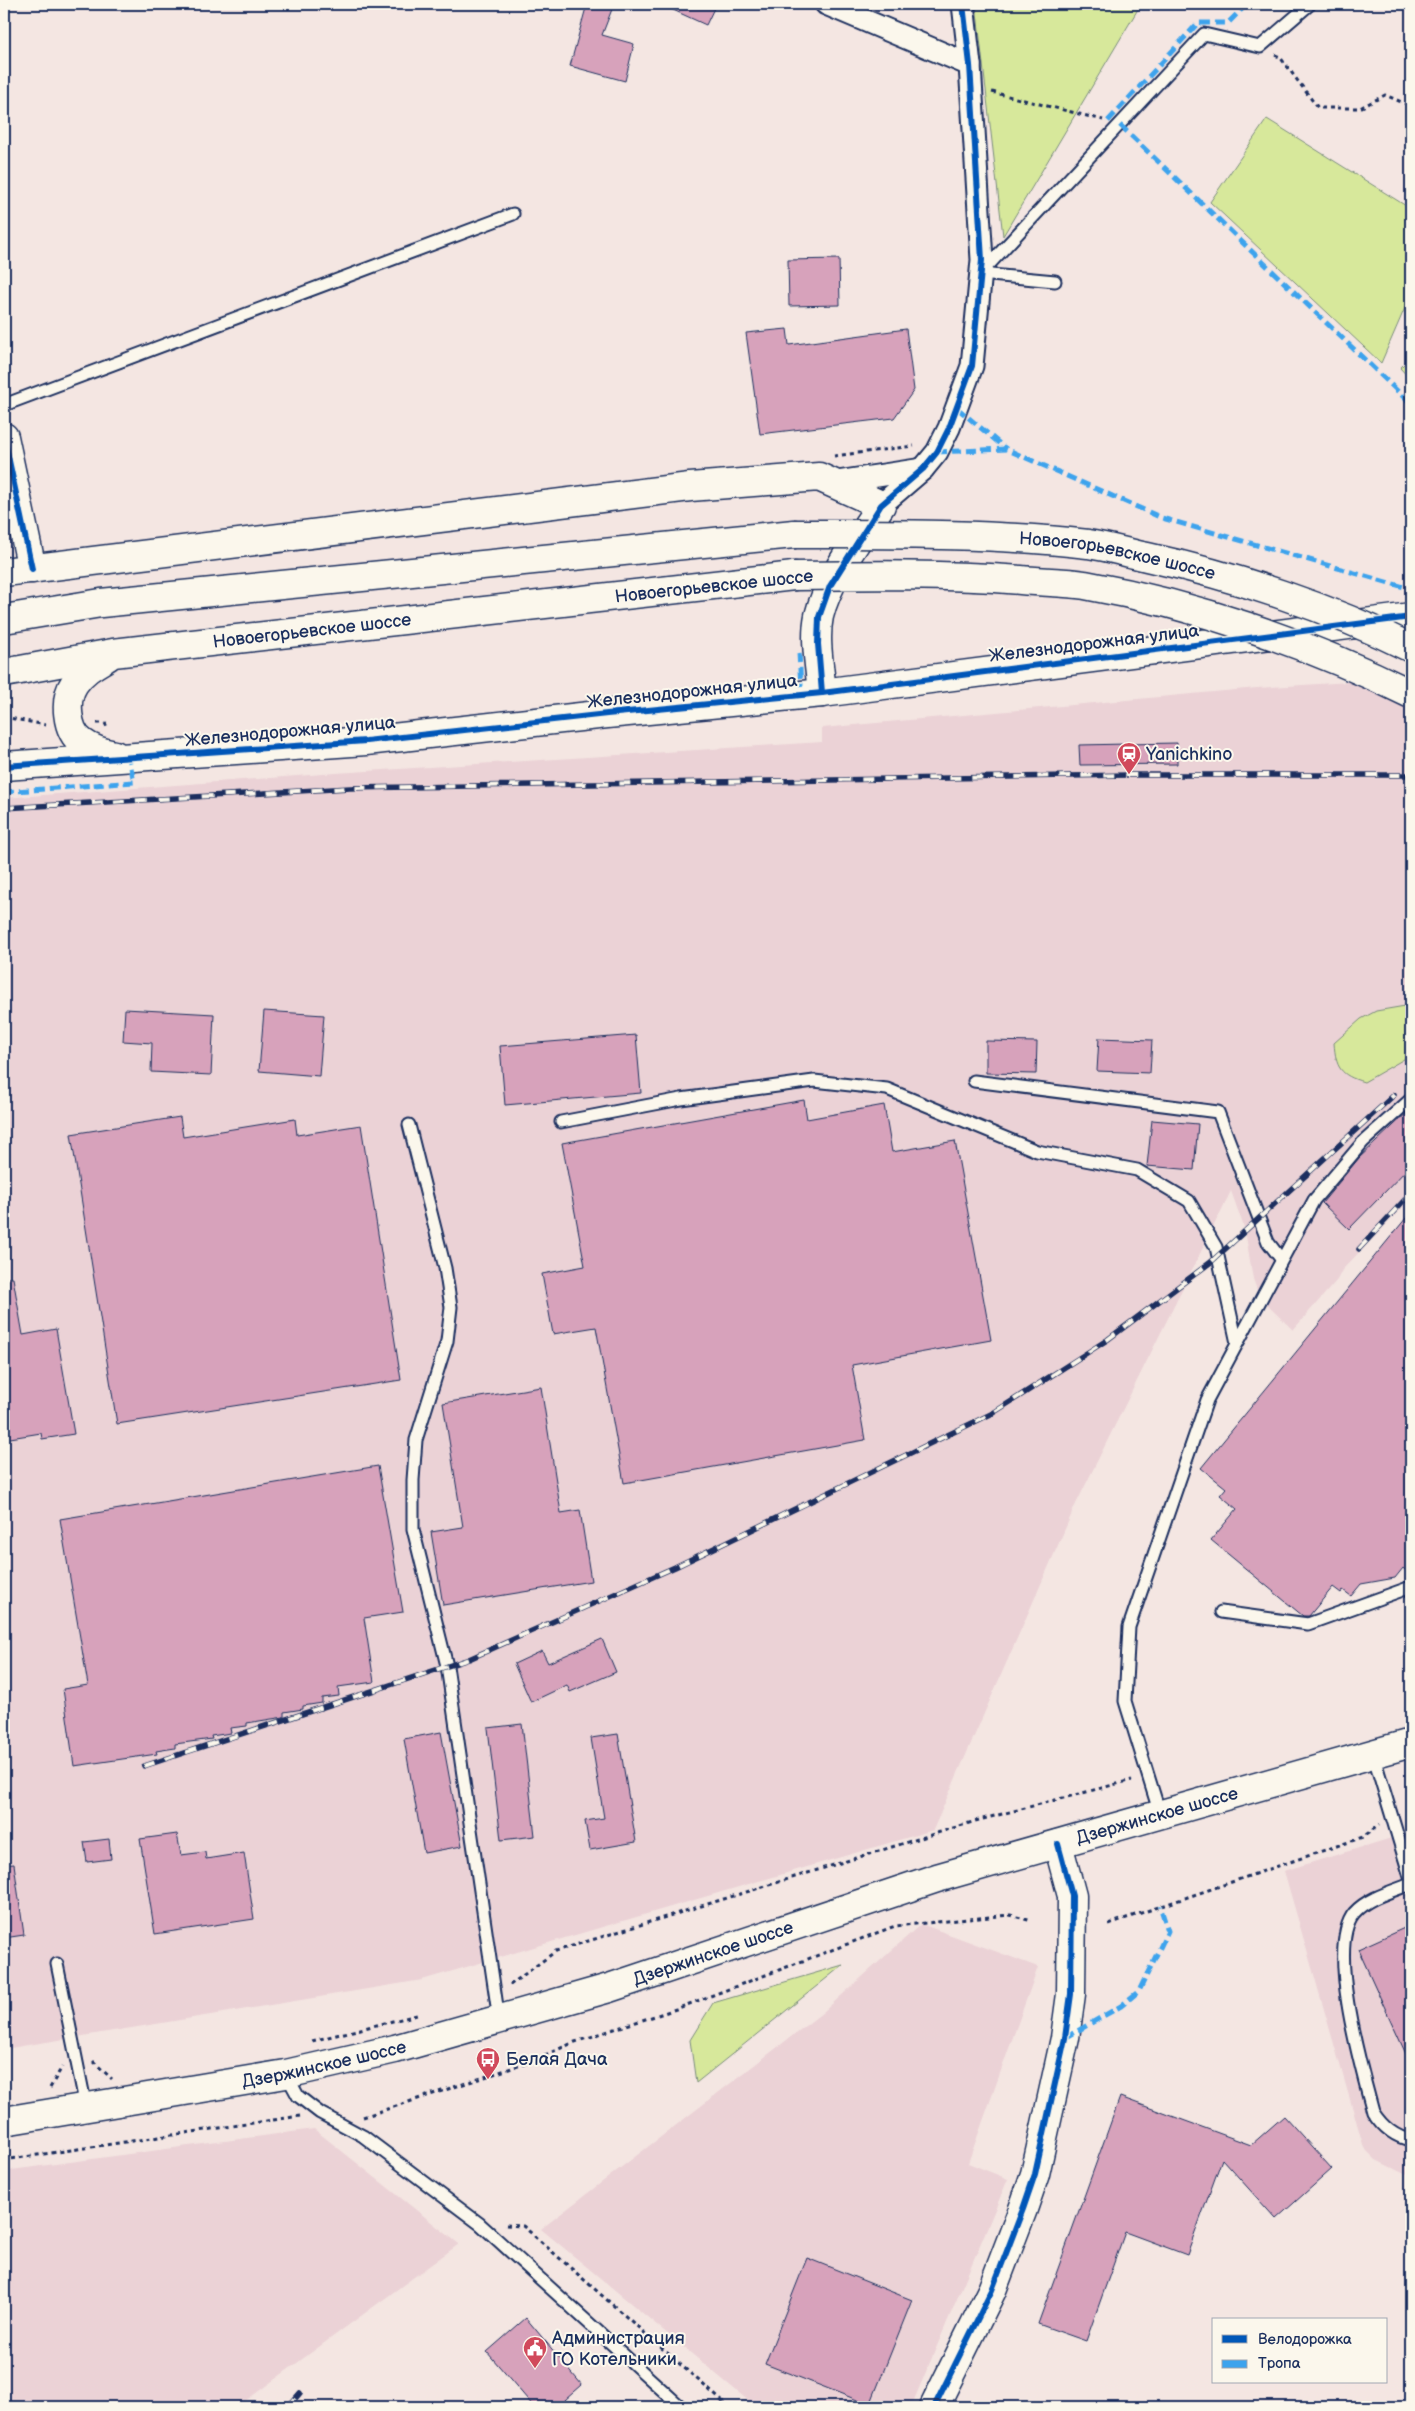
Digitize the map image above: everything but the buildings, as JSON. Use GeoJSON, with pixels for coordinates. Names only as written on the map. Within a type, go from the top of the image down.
{"type":"FeatureCollection","features":[{"type":"Feature","properties":{"kind":"main road"},"geometry":{"type":"LineString","coordinates":[[4,437],[32,569]]}},
{"type":"Feature","properties":{"kind":"main road"},"geometry":{"type":"LineString","coordinates":[[4,572],[690,487],[819,477],[881,505],[830,586],[819,617],[822,693]]}},
{"type":"Feature","properties":{"kind":"main road","name":"Новоегорьевское шоссе"},"geometry":{"type":"LineString","coordinates":[[4,619],[101,603],[794,534],[988,536],[1090,544],[1189,566],[1262,589],[1383,634],[1411,648]]}},
{"type":"Feature","properties":{"kind":"main road","name":"Новоегорьевское шоссе"},"geometry":{"type":"LineString","coordinates":[[4,673],[113,653],[794,576],[986,578],[1084,585],[1178,606],[1249,628],[1366,672],[1411,694]]}},
{"type":"Feature","properties":{"kind":"main road","name":"Железнодорожная улица"},"geometry":{"type":"LineString","coordinates":[[4,766],[366,741],[607,714],[822,693],[1411,617]]}},
{"type":"Feature","properties":{"kind":"main road"},"geometry":{"type":"LineString","coordinates":[[113,653],[88,668],[73,685],[68,704],[70,724],[80,742],[102,752],[129,758]]}},
{"type":"Feature","properties":{"kind":"main road","name":"Дзержинское шоссе"},"geometry":{"type":"LineString","coordinates":[[4,2121],[286,2074],[394,2049],[499,2020],[692,1961],[937,1878],[1411,1742]]}},
{"type":"Feature","properties":{"kind":"main road"},"geometry":{"type":"LineString","coordinates":[[934,2407],[992,2290],[1023,2209],[1035,2174],[1065,2038],[1071,1994],[1072,1896],[1058,1844]]}},
{"type":"Feature","properties":{"kind":"street"},"geometry":{"type":"LineString","coordinates":[[826,4],[970,65]]}},
{"type":"Feature","properties":{"kind":"street"},"geometry":{"type":"LineString","coordinates":[[881,505],[923,469],[937,452],[949,428],[972,366],[980,274],[980,212],[972,87],[963,4]]}},
{"type":"Feature","properties":{"kind":"street"},"geometry":{"type":"LineString","coordinates":[[831,482],[923,469]]}},
{"type":"Feature","properties":{"kind":"lane"},"geometry":{"type":"LineString","coordinates":[[980,274],[1204,34],[1260,47],[1310,4]]}},
{"type":"Feature","properties":{"kind":"lane"},"geometry":{"type":"LineString","coordinates":[[4,405],[513,214]]}},
{"type":"Feature","properties":{"kind":"lane"},"geometry":{"type":"LineString","coordinates":[[980,274],[1056,281]]}},
{"type":"Feature","properties":{"kind":"lane"},"geometry":{"type":"LineString","coordinates":[[974,1080],[1218,1112],[1268,1242],[1281,1259]]}},
{"type":"Feature","properties":{"kind":"lane"},"geometry":{"type":"LineString","coordinates":[[562,1122],[681,1099],[814,1081],[887,1089],[1037,1150],[1137,1170],[1189,1201],[1209,1235],[1216,1248],[1237,1343]]}},
{"type":"Feature","properties":{"kind":"lane"},"geometry":{"type":"LineString","coordinates":[[1160,1814],[1125,1701],[1129,1627],[1207,1400],[1314,1200],[1362,1142],[1411,1099]]}},
{"type":"Feature","properties":{"kind":"lane"},"geometry":{"type":"LineString","coordinates":[[409,1125],[445,1268],[451,1306],[448,1341],[416,1440],[413,1480],[414,1529],[447,1666],[499,2020]]}},
{"type":"Feature","properties":{"kind":"lane"},"geometry":{"type":"LineString","coordinates":[[1221,1612],[1308,1624],[1411,1588]]}},
{"type":"Feature","properties":{"kind":"lane"},"geometry":{"type":"LineString","coordinates":[[1372,1754],[1411,1882],[1366,1902],[1354,1913],[1347,1925],[1343,1942],[1349,2020],[1372,2112],[1382,2125],[1411,2140]]}},
{"type":"Feature","properties":{"kind":"lane"},"geometry":{"type":"LineString","coordinates":[[57,1964],[86,2107]]}},
{"type":"Feature","properties":{"kind":"lane"},"geometry":{"type":"LineString","coordinates":[[286,2074],[298,2096],[320,2113],[362,2136],[480,2224],[681,2407]]}},
{"type":"Feature","properties":{"kind":"path"},"geometry":{"type":"LineString","coordinates":[[1260,47],[1280,57],[1318,108],[1360,108],[1385,96],[1411,106]]}},
{"type":"Feature","properties":{"kind":"path"},"geometry":{"type":"LineString","coordinates":[[972,87],[1120,125]]}},
{"type":"Feature","properties":{"kind":"path"},"geometry":{"type":"LineString","coordinates":[[980,1820],[1148,1776]]}},
{"type":"Feature","properties":{"kind":"path"},"geometry":{"type":"LineString","coordinates":[[1110,1924],[1364,1837],[1391,1815]]}},
{"type":"Feature","properties":{"kind":"path"},"geometry":{"type":"LineString","coordinates":[[357,2117],[366,2118],[524,2064],[575,2042],[676,2009],[895,1926],[1010,1915],[1032,1921]]}},
{"type":"Feature","properties":{"kind":"path"},"geometry":{"type":"LineString","coordinates":[[4,2160],[320,2113]]}},
{"type":"Feature","properties":{"kind":"path"},"geometry":{"type":"LineString","coordinates":[[480,2224],[523,2226],[722,2402],[723,2407]]}},
{"type":"Feature","properties":{"kind":"shaded area"},"geometry":{"type":"Polygon","coordinates":[[[1411,678],[1411,1199],[1342,1270],[1337,1280],[1293,1330],[1260,1298],[1253,1279],[1245,1230],[1231,1191],[1076,1504],[933,1830],[422,1980],[4,2049],[4,798],[336,773],[822,742],[822,728],[1257,688],[1411,678]]]}},
{"type":"Feature","properties":{"kind":"shaded area"},"geometry":{"type":"Polygon","coordinates":[[[1411,1832],[1411,2177],[1376,2160],[1364,2148],[1284,1871],[1411,1832]]]}},
{"type":"Feature","properties":{"kind":"shaded area"},"geometry":{"type":"Polygon","coordinates":[[[921,1924],[1038,1967],[968,2163],[1008,2179],[911,2407],[756,2407],[541,2229],[822,2013],[921,1924]]]}},
{"type":"Feature","properties":{"kind":"shaded area"},"geometry":{"type":"Polygon","coordinates":[[[314,2129],[459,2244],[237,2407],[4,2407],[4,2171],[314,2129]]]}},
{"type":"Feature","properties":{"kind":"green space"},"geometry":{"type":"Polygon","coordinates":[[[976,4],[1141,4],[1003,236],[976,4]]]}},
{"type":"Feature","properties":{"kind":"green space"},"geometry":{"type":"Polygon","coordinates":[[[1267,119],[1411,209],[1411,294],[1381,363],[1210,202],[1267,119]]]}},
{"type":"Feature","properties":{"kind":"green space"},"geometry":{"type":"Polygon","coordinates":[[[1411,357],[1411,380],[1400,368],[1411,357]]]}},
{"type":"Feature","properties":{"kind":"green space"},"geometry":{"type":"Polygon","coordinates":[[[1411,1005],[1411,1055],[1364,1082],[1344,1073],[1336,1059],[1334,1043],[1361,1019],[1376,1011],[1411,1005]]]}},
{"type":"Feature","properties":{"kind":"green space"},"geometry":{"type":"Polygon","coordinates":[[[843,1965],[696,2083],[690,2040],[713,2003],[843,1965]]]}},
{"type":"Feature","properties":{"kind":"railway"},"geometry":{"type":"LineString","coordinates":[[4,808],[350,788],[1129,775],[1411,775]]}},
{"type":"Feature","properties":{"kind":"railway"},"geometry":{"type":"LineString","coordinates":[[144,1766],[469,1659],[675,1567],[993,1413],[1107,1340],[1211,1262],[1394,1095]]}},
{"type":"Feature","properties":{"kind":"railway"},"geometry":{"type":"LineString","coordinates":[[1359,1249],[1411,1193]]}},
{"type":"Feature","properties":{"kind":"railway"},"geometry":{"type":"LineString","coordinates":[[288,2407],[300,2393]]}},
{"type":"Feature","properties":{"kind":"marked path"},"geometry":{"type":"LineString","coordinates":[[1108,121],[1198,23],[1228,23],[1247,4]]}},
{"type":"Feature","properties":{"kind":"marked path"},"geometry":{"type":"LineString","coordinates":[[1120,125],[1411,404]]}},
{"type":"Feature","properties":{"kind":"marked path"},"geometry":{"type":"LineString","coordinates":[[957,408],[1006,449]]}},
{"type":"Feature","properties":{"kind":"marked path"},"geometry":{"type":"LineString","coordinates":[[937,452],[1006,449],[1162,518],[1411,589]]}},
{"type":"Feature","properties":{"kind":"marked path"},"geometry":{"type":"LineString","coordinates":[[799,653],[801,686]]}},
{"type":"Feature","properties":{"kind":"marked path"},"geometry":{"type":"LineString","coordinates":[[4,792],[134,782],[129,758]]}},
{"type":"Feature","properties":{"kind":"marked path"},"geometry":{"type":"LineString","coordinates":[[1065,2038],[1121,2006],[1139,1991],[1168,1931],[1160,1906]]}},
{"type":"Feature","properties":{"kind":"cycle path"},"geometry":{"type":"LineString","coordinates":[[822,693],[818,644],[819,617],[830,586],[881,505],[923,469],[937,452],[949,428],[972,366],[982,260],[970,65],[963,4]]}},
{"type":"Feature","properties":{"kind":"cycle path"},"geometry":{"type":"LineString","coordinates":[[4,437],[32,569]]}},
{"type":"Feature","properties":{"kind":"cycle path"},"geometry":{"type":"LineString","coordinates":[[4,766],[366,741],[607,714],[822,693],[1411,617]]}},
{"type":"Feature","properties":{"kind":"cycle path"},"geometry":{"type":"LineString","coordinates":[[934,2407],[992,2290],[1023,2209],[1035,2174],[1065,2038],[1071,1994],[1072,1896],[1058,1844]]}},
{"type":"Feature","properties":{"kind":"place","name":"Yanichkino"},"geometry":{"type":"Point","coordinates":[1129,775]}},
{"type":"Feature","properties":{"kind":"place","name":"Белая Дача"},"geometry":{"type":"Point","coordinates":[488,2080]}},
{"type":"Feature","properties":{"kind":"place","name":"Администрация ГО Котельники"},"geometry":{"type":"Point","coordinates":[535,2369]}}]}
